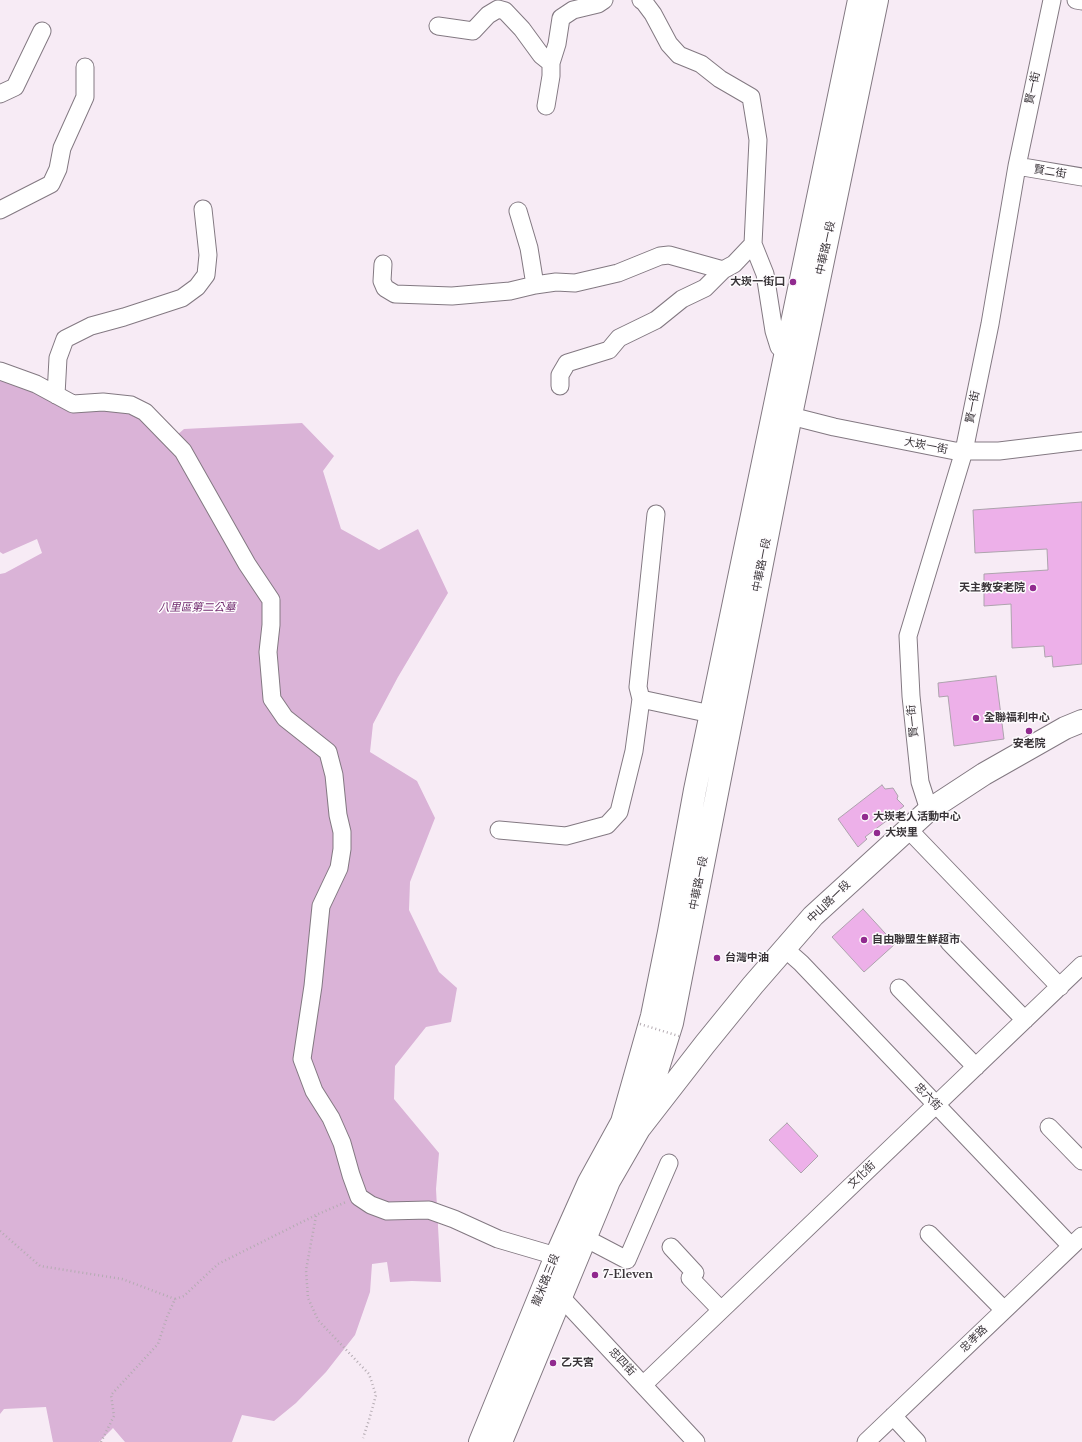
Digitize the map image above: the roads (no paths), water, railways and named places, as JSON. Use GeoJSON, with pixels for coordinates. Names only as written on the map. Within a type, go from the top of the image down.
{"type":"FeatureCollection","features":[{"type":"Feature","properties":{"kind":"main road","name":"中華路一段"},"geometry":{"type":"LineString","coordinates":[[795,354],[859,0]]}},
{"type":"Feature","properties":{"kind":"main road","name":"中華路一段"},"geometry":{"type":"LineString","coordinates":[[631,1125],[711,714],[877,0]]}},
{"type":"Feature","properties":{"kind":"main road","name":"中華路一段"},"geometry":{"type":"LineString","coordinates":[[631,1125],[672,1023],[782,413]]}},
{"type":"Feature","properties":{"kind":"main road","name":"中山路一段"},"geometry":{"type":"LineString","coordinates":[[631,1125],[710,1038],[784,948],[813,916],[929,810],[984,774],[1065,728],[1081,723]]}},
{"type":"Feature","properties":{"kind":"main road","name":"龍米路三段"},"geometry":{"type":"LineString","coordinates":[[480,1442],[552,1292],[585,1238],[631,1125]]}},
{"type":"Feature","properties":{"kind":"main road","name":"龍米路三段"},"geometry":{"type":"LineString","coordinates":[[501,1442],[552,1292],[556,1256],[589,1182],[631,1125]]}},
{"type":"Feature","properties":{"kind":"street"},"geometry":{"type":"LineString","coordinates":[[546,106],[551,76],[551,63],[557,44],[561,18],[573,10],[598,4],[604,0]]}},
{"type":"Feature","properties":{"kind":"street"},"geometry":{"type":"LineString","coordinates":[[641,0],[653,14],[669,44],[679,55],[701,64],[720,79],[751,97],[758,140],[753,244],[765,274],[774,331],[779,347],[795,354]]}},
{"type":"Feature","properties":{"kind":"street","name":"賢一街"},"geometry":{"type":"LineString","coordinates":[[929,810],[920,782],[911,696],[908,636],[964,451],[990,324],[1017,166],[1052,0]]}},
{"type":"Feature","properties":{"kind":"street"},"geometry":{"type":"LineString","coordinates":[[1076,0],[1082,1]]}},
{"type":"Feature","properties":{"kind":"street"},"geometry":{"type":"LineString","coordinates":[[438,26],[473,32],[488,15],[498,9],[505,11],[522,29],[540,55],[551,63]]}},
{"type":"Feature","properties":{"kind":"street"},"geometry":{"type":"LineString","coordinates":[[0,94],[15,87],[42,31]]}},
{"type":"Feature","properties":{"kind":"street"},"geometry":{"type":"LineString","coordinates":[[0,210],[51,184],[58,169],[62,148],[85,97],[85,68]]}},
{"type":"Feature","properties":{"kind":"street","name":"賢二街"},"geometry":{"type":"LineString","coordinates":[[1017,166],[1082,177]]}},
{"type":"Feature","properties":{"kind":"street"},"geometry":{"type":"LineString","coordinates":[[56,395],[58,358],[65,339],[90,326],[124,317],[182,298],[197,287],[206,275],[208,255],[204,209]]}},
{"type":"Feature","properties":{"kind":"street"},"geometry":{"type":"LineString","coordinates":[[518,211],[529,248],[535,285]]}},
{"type":"Feature","properties":{"kind":"street"},"geometry":{"type":"LineString","coordinates":[[560,386],[560,375],[567,363],[609,350],[619,338],[656,320],[682,299],[705,288],[723,270],[734,264],[753,244]]}},
{"type":"Feature","properties":{"kind":"street"},"geometry":{"type":"LineString","coordinates":[[383,264],[382,281],[385,288],[395,294],[460,295],[510,291],[556,282],[575,283],[618,273],[660,256],[669,255],[723,270]]}},
{"type":"Feature","properties":{"kind":"street"},"geometry":{"type":"LineString","coordinates":[[0,371],[36,384],[73,404],[103,402],[131,406],[145,412],[183,451],[247,564],[271,600],[271,625],[268,652],[272,699],[285,718],[328,752],[334,775],[338,815],[342,832],[342,849],[339,868],[320,906],[313,986],[302,1059],[314,1091],[331,1118],[342,1143],[359,1197],[372,1205],[387,1211],[429,1210],[454,1219],[498,1239],[556,1256]]}},
{"type":"Feature","properties":{"kind":"street","name":"大崁一街"},"geometry":{"type":"LineString","coordinates":[[782,413],[834,427],[955,451],[999,450],[1082,441]]}},
{"type":"Feature","properties":{"kind":"street"},"geometry":{"type":"LineString","coordinates":[[499,830],[566,836],[607,825],[619,812],[634,750],[641,699],[638,687],[656,514]]}},
{"type":"Feature","properties":{"kind":"street"},"geometry":{"type":"LineString","coordinates":[[641,699],[711,714]]}},
{"type":"Feature","properties":{"kind":"street"},"geometry":{"type":"LineString","coordinates":[[908,829],[1060,986]]}},
{"type":"Feature","properties":{"kind":"street"},"geometry":{"type":"LineString","coordinates":[[949,942],[1024,1020]]}},
{"type":"Feature","properties":{"kind":"street","name":"忠六街"},"geometry":{"type":"LineString","coordinates":[[784,948],[936,1105],[1076,1241]]}},
{"type":"Feature","properties":{"kind":"street","name":"文化街"},"geometry":{"type":"LineString","coordinates":[[643,1385],[1082,965]]}},
{"type":"Feature","properties":{"kind":"street"},"geometry":{"type":"LineString","coordinates":[[899,988],[976,1067]]}},
{"type":"Feature","properties":{"kind":"street"},"geometry":{"type":"LineString","coordinates":[[1049,1128],[1082,1161]]}},
{"type":"Feature","properties":{"kind":"street"},"geometry":{"type":"LineString","coordinates":[[585,1238],[627,1260],[669,1163]]}},
{"type":"Feature","properties":{"kind":"street"},"geometry":{"type":"LineString","coordinates":[[929,1234],[1004,1310]]}},
{"type":"Feature","properties":{"kind":"street","name":"忠孝路"},"geometry":{"type":"LineString","coordinates":[[866,1442],[1076,1241]]}},
{"type":"Feature","properties":{"kind":"street"},"geometry":{"type":"LineString","coordinates":[[671,1247],[695,1273],[690,1278],[721,1310]]}},
{"type":"Feature","properties":{"kind":"street","name":"忠四街"},"geometry":{"type":"LineString","coordinates":[[552,1292],[643,1385],[696,1442]]}},
{"type":"Feature","properties":{"kind":"street"},"geometry":{"type":"LineString","coordinates":[[893,1416],[917,1442]]}},
{"type":"Feature","properties":{"kind":"place","name":"大崁一街口"},"geometry":{"type":"Point","coordinates":[793,282]}},
{"type":"Feature","properties":{"kind":"place","name":"天主教安老院"},"geometry":{"type":"Point","coordinates":[1033,588]}},
{"type":"Feature","properties":{"kind":"place","name":"全聯福利中心"},"geometry":{"type":"Point","coordinates":[976,718]}},
{"type":"Feature","properties":{"kind":"place","name":"安老院"},"geometry":{"type":"Point","coordinates":[1029,731]}},
{"type":"Feature","properties":{"kind":"place","name":"大崁老人活動中心"},"geometry":{"type":"Point","coordinates":[865,817]}},
{"type":"Feature","properties":{"kind":"place","name":"大崁里"},"geometry":{"type":"Point","coordinates":[877,833]}},
{"type":"Feature","properties":{"kind":"place","name":"自由聯盟生鮮超市"},"geometry":{"type":"Point","coordinates":[864,940]}},
{"type":"Feature","properties":{"kind":"place","name":"台灣中油"},"geometry":{"type":"Point","coordinates":[717,958]}},
{"type":"Feature","properties":{"kind":"place","name":"7-Eleven"},"geometry":{"type":"Point","coordinates":[595,1275]}},
{"type":"Feature","properties":{"kind":"place","name":"乙天宮"},"geometry":{"type":"Point","coordinates":[553,1363]}},
{"type":"Feature","properties":{"kind":"park label","name":"八里區第二公墓"},"geometry":{"type":"Point","coordinates":[197,608]}}]}
